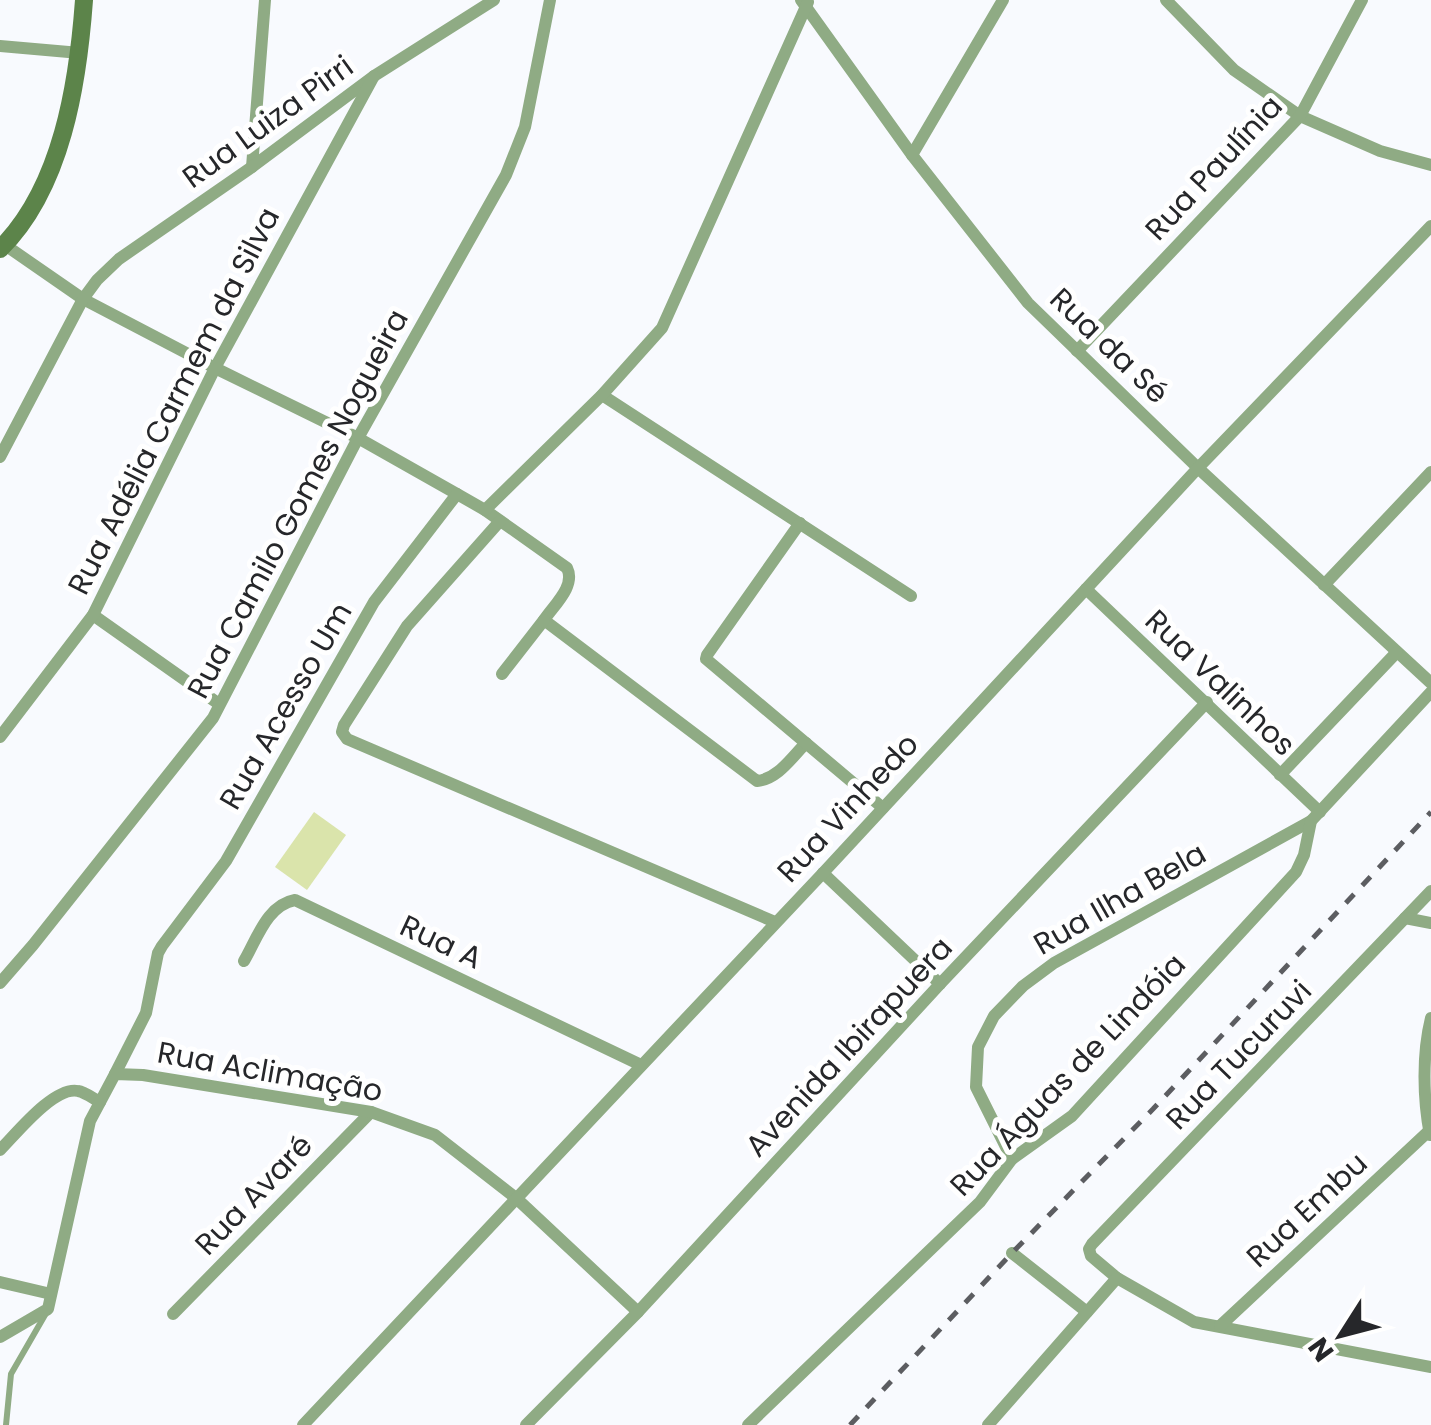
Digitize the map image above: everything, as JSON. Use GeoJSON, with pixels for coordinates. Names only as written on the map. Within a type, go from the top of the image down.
{"type":"FeatureCollection","features":[{"type":"Feature","properties":{"kind":"street"},"geometry":{"type":"LineString","coordinates":[[84,0],[74,91],[49,175],[2,247],[83,299],[358,438],[457,494],[567,568],[570,582],[502,674]]}},
{"type":"Feature","properties":{"kind":"street"},"geometry":{"type":"LineString","coordinates":[[252,167],[265,0]]}},
{"type":"Feature","properties":{"kind":"street","name":"Rua Luiza Pirri"},"geometry":{"type":"LineString","coordinates":[[0,458],[96,280],[119,259],[374,76],[494,0]]}},
{"type":"Feature","properties":{"kind":"street","name":"Rua Camilo Gomes Nogueira"},"geometry":{"type":"LineString","coordinates":[[0,983],[212,718],[358,438],[506,174],[526,126],[550,0]]}},
{"type":"Feature","properties":{"kind":"street"},"geometry":{"type":"LineString","coordinates":[[912,155],[1003,0]]}},
{"type":"Feature","properties":{"kind":"street"},"geometry":{"type":"LineString","coordinates":[[1166,0],[1234,70],[1300,116],[1380,151],[1431,165]]}},
{"type":"Feature","properties":{"kind":"street","name":"Rua Paulínia"},"geometry":{"type":"LineString","coordinates":[[1076,351],[1300,116],[1362,0]]}},
{"type":"Feature","properties":{"kind":"street"},"geometry":{"type":"LineString","coordinates":[[485,510],[602,395],[662,328],[805,2]]}},
{"type":"Feature","properties":{"kind":"street","name":"Rua da Sé"},"geometry":{"type":"LineString","coordinates":[[805,2],[912,155],[1028,303],[1198,468],[1431,683]]}},
{"type":"Feature","properties":{"kind":"street"},"geometry":{"type":"LineString","coordinates":[[0,46],[80,54]]}},
{"type":"Feature","properties":{"kind":"street","name":"Rua Adélia Carmem da Silva"},"geometry":{"type":"LineString","coordinates":[[0,738],[93,615],[215,368],[374,76]]}},
{"type":"Feature","properties":{"kind":"street","name":"Rua Vinhedo"},"geometry":{"type":"LineString","coordinates":[[303,1425],[1198,468],[1431,226]]}},
{"type":"Feature","properties":{"kind":"street"},"geometry":{"type":"LineString","coordinates":[[602,395],[911,596]]}},
{"type":"Feature","properties":{"kind":"street"},"geometry":{"type":"LineString","coordinates":[[1324,585],[1431,472]]}},
{"type":"Feature","properties":{"kind":"street","name":"Rua Acesso Um"},"geometry":{"type":"LineString","coordinates":[[115,1074],[146,1013],[162,946],[226,861],[374,602],[457,494]]}},
{"type":"Feature","properties":{"kind":"street"},"geometry":{"type":"LineString","coordinates":[[500,521],[408,626],[342,732],[347,739],[775,922]]}},
{"type":"Feature","properties":{"kind":"street"},"geometry":{"type":"LineString","coordinates":[[800,523],[707,655],[708,662],[882,808]]}},
{"type":"Feature","properties":{"kind":"street","name":"Rua Valinhos"},"geometry":{"type":"LineString","coordinates":[[1086,590],[1207,702],[1315,816]]}},
{"type":"Feature","properties":{"kind":"street"},"geometry":{"type":"LineString","coordinates":[[93,615],[218,704]]}},
{"type":"Feature","properties":{"kind":"street"},"geometry":{"type":"LineString","coordinates":[[544,620],[757,781],[773,777],[806,743]]}},
{"type":"Feature","properties":{"kind":"street"},"geometry":{"type":"LineString","coordinates":[[1280,775],[1397,652]]}},
{"type":"Feature","properties":{"kind":"street","name":"Rua Águas de Lindóia"},"geometry":{"type":"LineString","coordinates":[[748,1425],[980,1202],[1012,1159],[1072,1116],[1296,872],[1315,816],[1431,692]]}},
{"type":"Feature","properties":{"kind":"street","name":"Avenida Ibirapuera"},"geometry":{"type":"LineString","coordinates":[[526,1425],[638,1312],[1207,702]]}},
{"type":"Feature","properties":{"kind":"street","name":"Rua Ilha Bela"},"geometry":{"type":"LineString","coordinates":[[1012,1159],[976,1087],[978,1047],[994,1016],[1022,986],[1054,962],[1315,816]]}},
{"type":"Feature","properties":{"kind":"street"},"geometry":{"type":"LineString","coordinates":[[823,872],[940,984]]}},
{"type":"Feature","properties":{"kind":"street","name":"Rua Tucuruvi"},"geometry":{"type":"LineString","coordinates":[[1117,1278],[1091,1256],[1092,1244],[1431,891]]}},
{"type":"Feature","properties":{"kind":"street","name":"Rua A"},"geometry":{"type":"LineString","coordinates":[[244,961],[273,910],[283,902],[295,900],[641,1065]]}},
{"type":"Feature","properties":{"kind":"street"},"geometry":{"type":"LineString","coordinates":[[1405,918],[1431,924]]}},
{"type":"Feature","properties":{"kind":"street"},"geometry":{"type":"LineString","coordinates":[[1430,1134],[1425,1088],[1431,1018]]}},
{"type":"Feature","properties":{"kind":"street","name":"Rua Aclimação"},"geometry":{"type":"LineString","coordinates":[[48,1310],[90,1120],[115,1074],[143,1075],[371,1112],[435,1134],[516,1198],[638,1312]]}},
{"type":"Feature","properties":{"kind":"street"},"geometry":{"type":"LineString","coordinates":[[0,1150],[49,1100],[66,1091],[79,1091],[100,1102]]}},
{"type":"Feature","properties":{"kind":"street","name":"Rua Avaré"},"geometry":{"type":"LineString","coordinates":[[174,1314],[371,1112]]}},
{"type":"Feature","properties":{"kind":"street","name":"Rua Embu"},"geometry":{"type":"LineString","coordinates":[[1220,1326],[1430,1134]]}},
{"type":"Feature","properties":{"kind":"street"},"geometry":{"type":"LineString","coordinates":[[1012,1253],[1086,1312]]}},
{"type":"Feature","properties":{"kind":"street"},"geometry":{"type":"LineString","coordinates":[[988,1425],[1117,1278],[1194,1322],[1424,1366],[1431,1351]]}},
{"type":"Feature","properties":{"kind":"street"},"geometry":{"type":"LineString","coordinates":[[0,1282],[51,1294]]}},
{"type":"Feature","properties":{"kind":"street"},"geometry":{"type":"LineString","coordinates":[[0,1337],[48,1310]]}},
{"type":"Feature","properties":{"kind":"lane"},"geometry":{"type":"LineString","coordinates":[[6,1425],[12,1374],[48,1310]]}},
{"type":"Feature","properties":{"kind":"green space"},"geometry":{"type":"Polygon","coordinates":[[[314,812],[346,835],[307,890],[275,867],[314,812]]]}},
{"type":"Feature","properties":{"kind":"railway"},"geometry":{"type":"LineString","coordinates":[[850,1425],[1431,812]]}}]}
